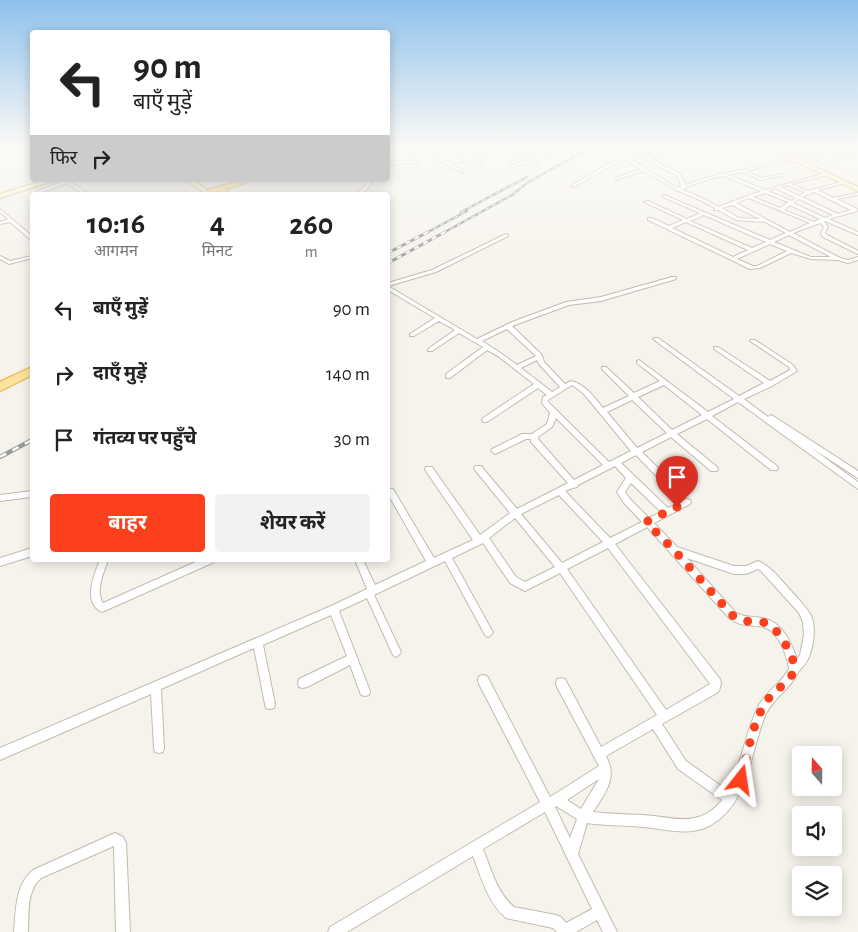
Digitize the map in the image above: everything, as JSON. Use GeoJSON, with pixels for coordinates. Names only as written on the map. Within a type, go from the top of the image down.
{"type":"FeatureCollection","features":[{"type":"Feature","properties":{"kind":"main road"},"geometry":{"type":"LineString","coordinates":[[0,387],[30,372]]}},
{"type":"Feature","properties":{"kind":"street"},"geometry":{"type":"LineString","coordinates":[[0,196],[24,188]]}},
{"type":"Feature","properties":{"kind":"street"},"geometry":{"type":"LineString","coordinates":[[761,188],[822,219],[858,234]]}},
{"type":"Feature","properties":{"kind":"street"},"geometry":{"type":"LineString","coordinates":[[668,228],[773,188]]}},
{"type":"Feature","properties":{"kind":"street"},"geometry":{"type":"LineString","coordinates":[[779,188],[837,215]]}},
{"type":"Feature","properties":{"kind":"street"},"geometry":{"type":"LineString","coordinates":[[799,188],[808,192]]}},
{"type":"Feature","properties":{"kind":"street"},"geometry":{"type":"LineString","coordinates":[[780,210],[808,192],[820,188]]}},
{"type":"Feature","properties":{"kind":"street"},"geometry":{"type":"LineString","coordinates":[[677,189],[703,200],[740,220],[764,221]]}},
{"type":"Feature","properties":{"kind":"street"},"geometry":{"type":"LineString","coordinates":[[814,190],[856,211]]}},
{"type":"Feature","properties":{"kind":"street"},"geometry":{"type":"LineString","coordinates":[[832,199],[858,194]]}},
{"type":"Feature","properties":{"kind":"street"},"geometry":{"type":"LineString","coordinates":[[664,196],[790,251],[811,258],[838,259]]}},
{"type":"Feature","properties":{"kind":"street"},"geometry":{"type":"LineString","coordinates":[[748,197],[813,223]]}},
{"type":"Feature","properties":{"kind":"street"},"geometry":{"type":"LineString","coordinates":[[657,207],[674,200]]}},
{"type":"Feature","properties":{"kind":"street"},"geometry":{"type":"LineString","coordinates":[[646,202],[751,250]]}},
{"type":"Feature","properties":{"kind":"street"},"geometry":{"type":"LineString","coordinates":[[732,203],[787,234],[838,259],[846,262],[858,258]]}},
{"type":"Feature","properties":{"kind":"street"},"geometry":{"type":"LineString","coordinates":[[733,259],[768,241],[822,219],[856,211]]}},
{"type":"Feature","properties":{"kind":"street"},"geometry":{"type":"LineString","coordinates":[[1,212],[30,236]]}},
{"type":"Feature","properties":{"kind":"street"},"geometry":{"type":"LineString","coordinates":[[650,219],[755,268],[790,251]]}},
{"type":"Feature","properties":{"kind":"street"},"geometry":{"type":"LineString","coordinates":[[822,219],[826,227],[823,233],[824,236],[858,253]]}},
{"type":"Feature","properties":{"kind":"street"},"geometry":{"type":"LineString","coordinates":[[0,223],[10,220]]}},
{"type":"Feature","properties":{"kind":"street"},"geometry":{"type":"LineString","coordinates":[[390,285],[434,271],[506,235]]}},
{"type":"Feature","properties":{"kind":"street"},"geometry":{"type":"LineString","coordinates":[[0,257],[9,263],[30,258]]}},
{"type":"Feature","properties":{"kind":"street"},"geometry":{"type":"LineString","coordinates":[[478,341],[508,326],[568,303],[601,299],[674,278]]}},
{"type":"Feature","properties":{"kind":"street"},"geometry":{"type":"LineString","coordinates":[[390,287],[478,341],[517,367],[552,395]]}},
{"type":"Feature","properties":{"kind":"street"},"geometry":{"type":"LineString","coordinates":[[412,336],[439,318]]}},
{"type":"Feature","properties":{"kind":"street"},"geometry":{"type":"LineString","coordinates":[[508,326],[540,356],[541,363],[564,387]]}},
{"type":"Feature","properties":{"kind":"street"},"geometry":{"type":"LineString","coordinates":[[430,350],[459,330]]}},
{"type":"Feature","properties":{"kind":"street"},"geometry":{"type":"LineString","coordinates":[[656,339],[858,486]]}},
{"type":"Feature","properties":{"kind":"street"},"geometry":{"type":"LineString","coordinates":[[0,754],[258,643],[447,556],[481,539],[516,512],[795,370],[752,340]]}},
{"type":"Feature","properties":{"kind":"street"},"geometry":{"type":"LineString","coordinates":[[448,376],[487,347]]}},
{"type":"Feature","properties":{"kind":"street"},"geometry":{"type":"LineString","coordinates":[[716,348],[770,384]]}},
{"type":"Feature","properties":{"kind":"street"},"geometry":{"type":"LineString","coordinates":[[517,367],[540,356]]}},
{"type":"Feature","properties":{"kind":"street"},"geometry":{"type":"LineString","coordinates":[[639,362],[774,468]]}},
{"type":"Feature","properties":{"kind":"street"},"geometry":{"type":"LineString","coordinates":[[604,368],[671,433],[714,469]]}},
{"type":"Feature","properties":{"kind":"street"},"geometry":{"type":"LineString","coordinates":[[602,411],[664,382]]}},
{"type":"Feature","properties":{"kind":"street"},"geometry":{"type":"LineString","coordinates":[[667,512],[544,401],[571,383],[576,384],[636,451],[668,483]]}},
{"type":"Feature","properties":{"kind":"street"},"geometry":{"type":"LineString","coordinates":[[485,420],[539,384]]}},
{"type":"Feature","properties":{"kind":"street"},"geometry":{"type":"LineString","coordinates":[[495,450],[525,436],[534,437],[550,425],[554,412]]}},
{"type":"Feature","properties":{"kind":"street"},"geometry":{"type":"LineString","coordinates":[[760,414],[781,422],[858,476]]}},
{"type":"Feature","properties":{"kind":"street"},"geometry":{"type":"LineString","coordinates":[[798,434],[807,448]]}},
{"type":"Feature","properties":{"kind":"street"},"geometry":{"type":"LineString","coordinates":[[534,437],[534,440],[574,484]]}},
{"type":"Feature","properties":{"kind":"street"},"geometry":{"type":"LineString","coordinates":[[478,468],[562,569],[660,719],[682,765],[730,799]]}},
{"type":"Feature","properties":{"kind":"street"},"geometry":{"type":"LineString","coordinates":[[429,469],[513,580],[521,586],[529,585],[562,569],[646,522],[687,502]]}},
{"type":"Feature","properties":{"kind":"street"},"geometry":{"type":"LineString","coordinates":[[631,478],[622,490],[622,494],[646,522],[738,619],[747,622],[767,623],[775,629],[789,651],[794,668]]}},
{"type":"Feature","properties":{"kind":"street"},"geometry":{"type":"LineString","coordinates":[[390,491],[432,563]]}},
{"type":"Feature","properties":{"kind":"street"},"geometry":{"type":"LineString","coordinates":[[560,491],[609,543],[716,683],[712,690],[599,754]]}},
{"type":"Feature","properties":{"kind":"street"},"geometry":{"type":"LineString","coordinates":[[0,498],[30,494]]}},
{"type":"Feature","properties":{"kind":"street"},"geometry":{"type":"LineString","coordinates":[[552,802],[584,816],[685,826],[703,822],[716,814],[730,799],[741,780],[762,709],[769,698],[791,676],[794,668],[804,658],[809,635],[808,620],[802,610],[760,565],[740,571],[674,550]]}},
{"type":"Feature","properties":{"kind":"street"},"geometry":{"type":"LineString","coordinates":[[0,562],[30,553]]}},
{"type":"Feature","properties":{"kind":"street"},"geometry":{"type":"LineString","coordinates":[[447,556],[488,632]]}},
{"type":"Feature","properties":{"kind":"street"},"geometry":{"type":"LineString","coordinates":[[103,562],[96,588],[98,604],[102,608],[205,562]]}},
{"type":"Feature","properties":{"kind":"street"},"geometry":{"type":"LineString","coordinates":[[360,562],[396,652]]}},
{"type":"Feature","properties":{"kind":"street"},"geometry":{"type":"LineString","coordinates":[[699,578],[707,562]]}},
{"type":"Feature","properties":{"kind":"street"},"geometry":{"type":"LineString","coordinates":[[334,609],[364,691]]}},
{"type":"Feature","properties":{"kind":"street"},"geometry":{"type":"LineString","coordinates":[[258,643],[270,704]]}},
{"type":"Feature","properties":{"kind":"street"},"geometry":{"type":"LineString","coordinates":[[303,683],[352,659]]}},
{"type":"Feature","properties":{"kind":"street"},"geometry":{"type":"LineString","coordinates":[[483,680],[552,802],[572,854],[610,932]]}},
{"type":"Feature","properties":{"kind":"street"},"geometry":{"type":"LineString","coordinates":[[562,683],[606,768],[604,782],[584,816],[572,854]]}},
{"type":"Feature","properties":{"kind":"street"},"geometry":{"type":"LineString","coordinates":[[156,687],[159,748]]}},
{"type":"Feature","properties":{"kind":"street"},"geometry":{"type":"LineString","coordinates":[[335,932],[606,768]]}},
{"type":"Feature","properties":{"kind":"street"},"geometry":{"type":"LineString","coordinates":[[21,932],[25,889],[29,880],[37,874],[115,839],[120,844],[123,932]]}},
{"type":"Feature","properties":{"kind":"street"},"geometry":{"type":"LineString","coordinates":[[476,847],[498,897],[506,910],[511,913],[556,922],[565,931],[599,912]]}},
{"type":"Feature","properties":{"kind":"railway"},"geometry":{"type":"LineString","coordinates":[[461,212],[505,188]]}},
{"type":"Feature","properties":{"kind":"railway"},"geometry":{"type":"LineString","coordinates":[[443,233],[512,195],[520,188]]}},
{"type":"Feature","properties":{"kind":"railway"},"geometry":{"type":"LineString","coordinates":[[426,233],[467,211]]}},
{"type":"Feature","properties":{"kind":"railway"},"geometry":{"type":"LineString","coordinates":[[390,252],[428,232]]}},
{"type":"Feature","properties":{"kind":"railway"},"geometry":{"type":"LineString","coordinates":[[390,262],[445,232]]}},
{"type":"Feature","properties":{"kind":"railway"},"geometry":{"type":"LineString","coordinates":[[0,457],[30,441]]}},
{"type":"Feature","properties":{"kind":"route"},"geometry":{"type":"LineString","coordinates":[[677,507],[646,522],[674,550],[732,615],[743,622],[762,622],[771,625],[789,651],[794,664],[791,676],[769,698],[762,709],[741,780]]}}]}
